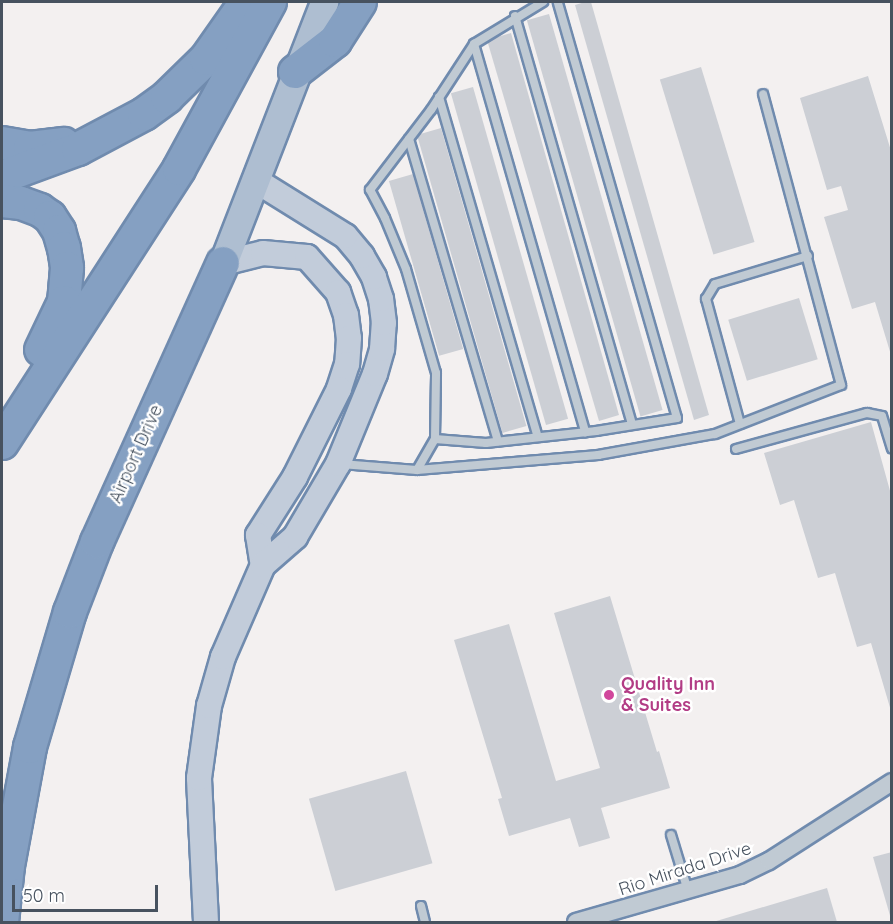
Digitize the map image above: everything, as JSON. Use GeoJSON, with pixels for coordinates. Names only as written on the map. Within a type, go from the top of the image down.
{"type":"FeatureCollection","features":[{"type":"Feature","properties":{"kind":"highway"},"geometry":{"type":"LineString","coordinates":[[2,177],[78,149],[128,124],[167,97],[206,59],[246,2]]}},
{"type":"Feature","properties":{"kind":"highway"},"geometry":{"type":"LineString","coordinates":[[2,443],[179,169],[270,2]]}},
{"type":"Feature","properties":{"kind":"highway"},"geometry":{"type":"LineString","coordinates":[[295,72],[335,41],[360,2]]}},
{"type":"Feature","properties":{"kind":"highway"},"geometry":{"type":"LineString","coordinates":[[2,143],[13,147],[48,147],[128,124]]}},
{"type":"Feature","properties":{"kind":"highway"},"geometry":{"type":"LineString","coordinates":[[2,201],[21,203],[40,210],[50,217],[59,231],[67,267],[64,302],[58,318],[2,423]]}},
{"type":"Feature","properties":{"kind":"highway","name":"Airport Drive"},"geometry":{"type":"LineString","coordinates":[[2,922],[8,866],[30,747],[70,612],[97,542],[223,262]]}},
{"type":"Feature","properties":{"kind":"main road","name":"Airport Drive"},"geometry":{"type":"LineString","coordinates":[[223,262],[324,2]]}},
{"type":"Feature","properties":{"kind":"main road"},"geometry":{"type":"LineString","coordinates":[[206,922],[199,778],[209,706],[223,657],[263,565],[295,537],[338,464],[382,349],[384,323],[381,299],[374,277],[362,256],[345,236],[255,180]]}},
{"type":"Feature","properties":{"kind":"main road"},"geometry":{"type":"LineString","coordinates":[[223,262],[263,253],[307,257],[338,292],[346,315],[349,338],[347,364],[339,389],[295,477],[258,535],[263,565]]}},
{"type":"Feature","properties":{"kind":"street","name":"Rio Mirada Drive"},"geometry":{"type":"LineString","coordinates":[[576,922],[740,875],[769,861],[891,782]]}},
{"type":"Feature","properties":{"kind":"lane"},"geometry":{"type":"LineString","coordinates":[[417,470],[435,439],[436,373],[406,269],[385,218],[370,190],[440,97],[474,44],[515,16],[543,2]]}},
{"type":"Feature","properties":{"kind":"lane"},"geometry":{"type":"LineString","coordinates":[[435,439],[498,441],[585,432],[677,418],[558,2]]}},
{"type":"Feature","properties":{"kind":"lane"},"geometry":{"type":"LineString","coordinates":[[515,16],[632,425]]}},
{"type":"Feature","properties":{"kind":"lane"},"geometry":{"type":"LineString","coordinates":[[474,44],[585,432]]}},
{"type":"Feature","properties":{"kind":"lane"},"geometry":{"type":"LineString","coordinates":[[338,464],[417,470],[598,455],[715,434],[841,385],[763,94]]}},
{"type":"Feature","properties":{"kind":"lane"},"geometry":{"type":"LineString","coordinates":[[440,97],[538,437]]}},
{"type":"Feature","properties":{"kind":"lane"},"geometry":{"type":"LineString","coordinates":[[409,139],[498,441]]}},
{"type":"Feature","properties":{"kind":"lane"},"geometry":{"type":"LineString","coordinates":[[740,424],[706,299],[716,284],[807,256]]}},
{"type":"Feature","properties":{"kind":"lane"},"geometry":{"type":"LineString","coordinates":[[736,449],[867,413],[882,416],[891,448]]}},
{"type":"Feature","properties":{"kind":"lane"},"geometry":{"type":"LineString","coordinates":[[671,835],[688,891]]}},
{"type":"Feature","properties":{"kind":"lane"},"geometry":{"type":"LineString","coordinates":[[421,906],[425,922]]}},
{"type":"Feature","properties":{"kind":"building"},"geometry":{"type":"Polygon","coordinates":[[[591,2],[709,415],[694,420],[575,5],[591,2]]]}},
{"type":"Feature","properties":{"kind":"building"},"geometry":{"type":"Polygon","coordinates":[[[549,14],[663,410],[640,416],[527,20],[549,14]]]}},
{"type":"Feature","properties":{"kind":"building"},"geometry":{"type":"Polygon","coordinates":[[[511,33],[619,415],[599,421],[487,40],[511,33]]]}},
{"type":"Feature","properties":{"kind":"building"},"geometry":{"type":"Polygon","coordinates":[[[701,67],[755,242],[713,255],[660,80],[701,67]]]}},
{"type":"Feature","properties":{"kind":"building"},"geometry":{"type":"Polygon","coordinates":[[[868,76],[892,154],[891,355],[875,302],[852,309],[824,217],[848,210],[841,186],[827,190],[800,98],[868,76]]]}},
{"type":"Feature","properties":{"kind":"building"},"geometry":{"type":"Polygon","coordinates":[[[473,87],[568,419],[546,425],[451,93],[473,87]]]}},
{"type":"Feature","properties":{"kind":"building"},"geometry":{"type":"Polygon","coordinates":[[[441,128],[526,426],[502,433],[417,135],[441,128]]]}},
{"type":"Feature","properties":{"kind":"building"},"geometry":{"type":"Polygon","coordinates":[[[413,174],[463,349],[439,356],[389,181],[413,174]]]}},
{"type":"Feature","properties":{"kind":"building"},"geometry":{"type":"Polygon","coordinates":[[[799,298],[818,359],[747,381],[728,320],[799,298]]]}},
{"type":"Feature","properties":{"kind":"building"},"geometry":{"type":"Polygon","coordinates":[[[871,422],[892,498],[891,711],[871,643],[857,647],[835,573],[818,578],[794,500],[780,505],[764,453],[871,422]]]}},
{"type":"Feature","properties":{"kind":"building","name":"Quality Inn & Suites"},"geometry":{"type":"Polygon","coordinates":[[[610,596],[670,788],[601,808],[610,838],[579,847],[570,818],[509,836],[498,799],[502,798],[454,640],[509,624],[556,781],[600,768],[554,613],[610,596]]]}},
{"type":"Feature","properties":{"kind":"building"},"geometry":{"type":"Polygon","coordinates":[[[406,771],[432,863],[335,891],[309,799],[406,771]]]}},
{"type":"Feature","properties":{"kind":"building"},"geometry":{"type":"Polygon","coordinates":[[[892,852],[892,918],[891,919],[873,857],[892,852]]]}},
{"type":"Feature","properties":{"kind":"building"},"geometry":{"type":"Polygon","coordinates":[[[827,888],[837,922],[713,922],[827,888]]]}},
{"type":"Feature","properties":{"kind":"place","name":"Quality Inn & Suites"},"geometry":{"type":"Point","coordinates":[609,695]}}]}
